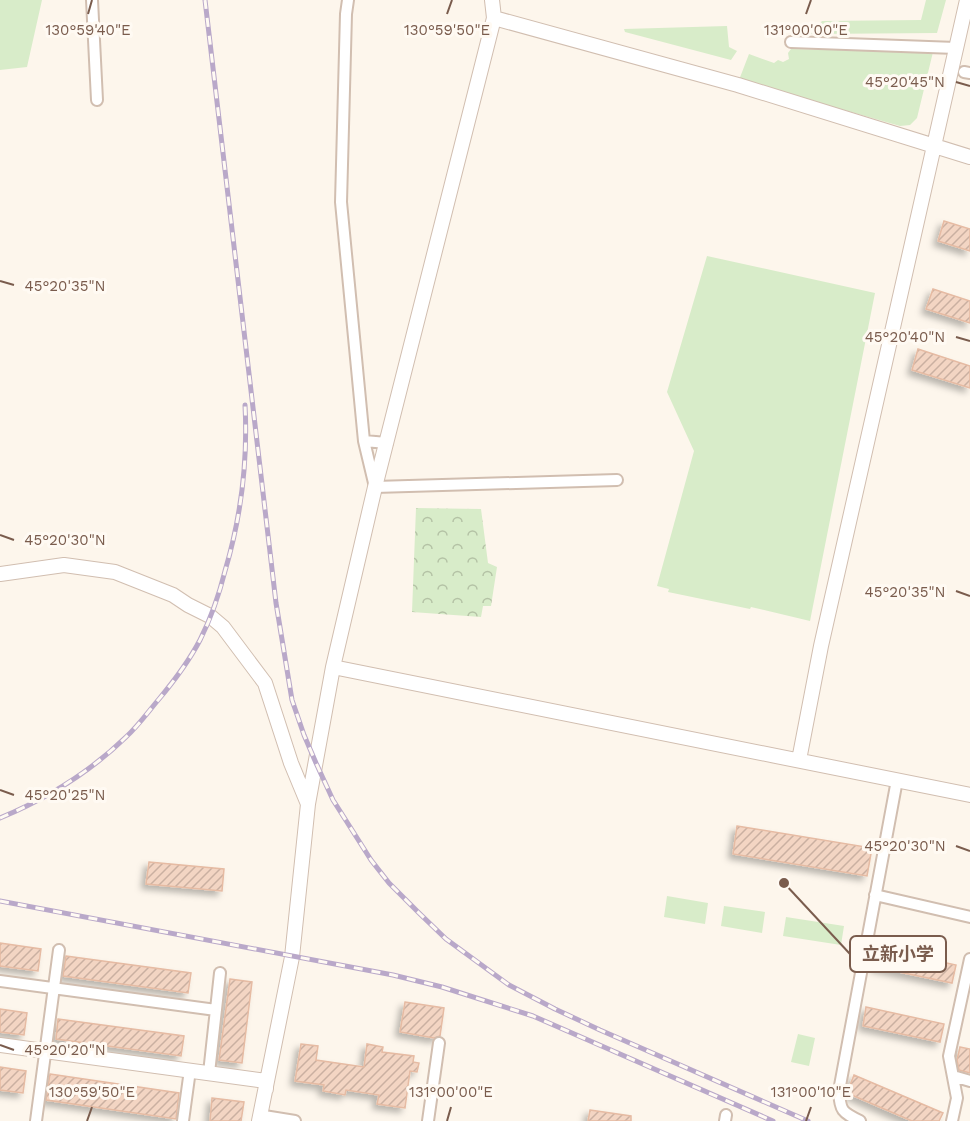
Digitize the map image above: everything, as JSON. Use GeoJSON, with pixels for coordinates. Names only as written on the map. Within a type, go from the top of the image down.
{"type":"FeatureCollection","features":[{"type":"Feature","properties":{"kind":"street"},"geometry":{"type":"LineString","coordinates":[[92,0],[97,100]]}},
{"type":"Feature","properties":{"kind":"street"},"geometry":{"type":"LineString","coordinates":[[348,0],[345,26],[341,202],[364,441],[375,487]]}},
{"type":"Feature","properties":{"kind":"street"},"geometry":{"type":"LineString","coordinates":[[296,1121],[262,1119],[266,1081],[292,957],[308,804],[333,667],[375,487],[494,18],[492,0]]}},
{"type":"Feature","properties":{"kind":"street"},"geometry":{"type":"LineString","coordinates":[[799,760],[821,646],[967,0]]}},
{"type":"Feature","properties":{"kind":"street"},"geometry":{"type":"LineString","coordinates":[[494,18],[738,85],[970,158]]}},
{"type":"Feature","properties":{"kind":"street"},"geometry":{"type":"LineString","coordinates":[[791,42],[956,48]]}},
{"type":"Feature","properties":{"kind":"street"},"geometry":{"type":"LineString","coordinates":[[364,441],[387,442]]}},
{"type":"Feature","properties":{"kind":"street"},"geometry":{"type":"LineString","coordinates":[[375,487],[617,480]]}},
{"type":"Feature","properties":{"kind":"street"},"geometry":{"type":"LineString","coordinates":[[0,574],[64,565],[115,572],[173,595],[210,616],[223,627],[265,683],[291,763],[308,804]]}},
{"type":"Feature","properties":{"kind":"street"},"geometry":{"type":"LineString","coordinates":[[333,667],[970,795]]}},
{"type":"Feature","properties":{"kind":"street"},"geometry":{"type":"LineString","coordinates":[[860,1121],[844,1113],[840,1104],[839,1091],[897,780]]}},
{"type":"Feature","properties":{"kind":"street"},"geometry":{"type":"LineString","coordinates":[[875,895],[970,916]]}},
{"type":"Feature","properties":{"kind":"street"},"geometry":{"type":"LineString","coordinates":[[36,1121],[59,950]]}},
{"type":"Feature","properties":{"kind":"street"},"geometry":{"type":"LineString","coordinates":[[952,1121],[957,1098],[949,1056],[970,958]]}},
{"type":"Feature","properties":{"kind":"street"},"geometry":{"type":"LineString","coordinates":[[209,1073],[220,973]]}},
{"type":"Feature","properties":{"kind":"street"},"geometry":{"type":"LineString","coordinates":[[0,981],[216,1010]]}},
{"type":"Feature","properties":{"kind":"street"},"geometry":{"type":"LineString","coordinates":[[428,1121],[439,1043]]}},
{"type":"Feature","properties":{"kind":"street"},"geometry":{"type":"LineString","coordinates":[[0,1045],[266,1081]]}},
{"type":"Feature","properties":{"kind":"street"},"geometry":{"type":"LineString","coordinates":[[183,1121],[189,1070]]}},
{"type":"Feature","properties":{"kind":"street"},"geometry":{"type":"LineString","coordinates":[[953,1076],[970,1081]]}},
{"type":"Feature","properties":{"kind":"green space"},"geometry":{"type":"Polygon","coordinates":[[[0,0],[42,0],[27,67],[0,70],[0,0]]]}},
{"type":"Feature","properties":{"kind":"green space"},"geometry":{"type":"Polygon","coordinates":[[[926,0],[946,0],[937,33],[810,34],[822,21],[921,20],[926,0]]]}},
{"type":"Feature","properties":{"kind":"green space"},"geometry":{"type":"Polygon","coordinates":[[[727,26],[729,47],[737,51],[731,60],[625,32],[624,29],[727,26]]]}},
{"type":"Feature","properties":{"kind":"green space"},"geometry":{"type":"Polygon","coordinates":[[[791,49],[933,52],[917,118],[910,125],[900,126],[739,80],[749,54],[774,63],[778,60],[783,62],[789,59],[788,53],[791,49]]]}},
{"type":"Feature","properties":{"kind":"green space"},"geometry":{"type":"Polygon","coordinates":[[[707,256],[875,293],[810,621],[751,607],[750,609],[668,592],[669,589],[657,586],[694,451],[667,392],[707,256]]]}},
{"type":"Feature","properties":{"kind":"green space"},"geometry":{"type":"Polygon","coordinates":[[[416,508],[481,509],[488,563],[497,567],[491,606],[483,606],[481,617],[412,612],[416,508]]]}},
{"type":"Feature","properties":{"kind":"green space"},"geometry":{"type":"Polygon","coordinates":[[[667,896],[708,903],[705,924],[664,917],[667,896]]]}},
{"type":"Feature","properties":{"kind":"green space"},"geometry":{"type":"Polygon","coordinates":[[[724,906],[765,912],[762,933],[721,926],[724,906]]]}},
{"type":"Feature","properties":{"kind":"green space"},"geometry":{"type":"Polygon","coordinates":[[[786,917],[844,926],[841,945],[783,936],[786,917]]]}},
{"type":"Feature","properties":{"kind":"green space"},"geometry":{"type":"Polygon","coordinates":[[[798,1034],[815,1038],[809,1066],[791,1062],[798,1034]]]}},
{"type":"Feature","properties":{"kind":"building"},"geometry":{"type":"Polygon","coordinates":[[[944,221],[970,229],[970,251],[938,241],[944,221]]]}},
{"type":"Feature","properties":{"kind":"building"},"geometry":{"type":"Polygon","coordinates":[[[933,289],[970,301],[970,323],[926,309],[933,289]]]}},
{"type":"Feature","properties":{"kind":"building"},"geometry":{"type":"Polygon","coordinates":[[[918,349],[970,366],[970,388],[912,370],[918,349]]]}},
{"type":"Feature","properties":{"kind":"building"},"geometry":{"type":"Polygon","coordinates":[[[737,826],[872,848],[867,876],[733,854],[737,826]]]}},
{"type":"Feature","properties":{"kind":"building"},"geometry":{"type":"Polygon","coordinates":[[[149,862],[224,869],[222,891],[146,884],[149,862]]]}},
{"type":"Feature","properties":{"kind":"building"},"geometry":{"type":"Polygon","coordinates":[[[0,943],[41,949],[38,971],[0,966],[0,943]]]}},
{"type":"Feature","properties":{"kind":"building"},"geometry":{"type":"Polygon","coordinates":[[[879,948],[956,965],[952,983],[875,967],[879,948]]]}},
{"type":"Feature","properties":{"kind":"building"},"geometry":{"type":"Polygon","coordinates":[[[66,956],[191,973],[188,993],[63,976],[66,956]]]}},
{"type":"Feature","properties":{"kind":"building"},"geometry":{"type":"Polygon","coordinates":[[[230,979],[252,982],[242,1063],[219,1060],[230,979]]]}},
{"type":"Feature","properties":{"kind":"building"},"geometry":{"type":"Polygon","coordinates":[[[405,1002],[444,1008],[440,1036],[434,1038],[400,1032],[405,1002]]]}},
{"type":"Feature","properties":{"kind":"building"},"geometry":{"type":"Polygon","coordinates":[[[866,1007],[944,1024],[940,1042],[863,1026],[866,1007]]]}},
{"type":"Feature","properties":{"kind":"building"},"geometry":{"type":"Polygon","coordinates":[[[0,1009],[27,1013],[24,1035],[0,1032],[0,1009]]]}},
{"type":"Feature","properties":{"kind":"building"},"geometry":{"type":"Polygon","coordinates":[[[58,1019],[184,1036],[181,1056],[56,1039],[58,1019]]]}},
{"type":"Feature","properties":{"kind":"building"},"geometry":{"type":"Polygon","coordinates":[[[301,1044],[318,1046],[316,1060],[364,1067],[367,1044],[383,1047],[382,1052],[414,1056],[413,1062],[419,1063],[417,1072],[410,1071],[405,1108],[377,1104],[379,1095],[346,1090],[345,1095],[323,1091],[324,1085],[295,1081],[301,1044]]]}},
{"type":"Feature","properties":{"kind":"building"},"geometry":{"type":"Polygon","coordinates":[[[960,1047],[970,1049],[970,1073],[959,1070],[957,1060],[960,1047]]]}},
{"type":"Feature","properties":{"kind":"building"},"geometry":{"type":"Polygon","coordinates":[[[0,1067],[26,1071],[23,1093],[0,1090],[0,1067]]]}},
{"type":"Feature","properties":{"kind":"building"},"geometry":{"type":"Polygon","coordinates":[[[50,1074],[179,1093],[176,1119],[46,1100],[50,1074]]]}},
{"type":"Feature","properties":{"kind":"building"},"geometry":{"type":"Polygon","coordinates":[[[854,1075],[943,1113],[939,1121],[912,1121],[847,1093],[854,1075]]]}},
{"type":"Feature","properties":{"kind":"building"},"geometry":{"type":"Polygon","coordinates":[[[212,1098],[244,1102],[241,1121],[210,1121],[212,1098]]]}},
{"type":"Feature","properties":{"kind":"building"},"geometry":{"type":"Polygon","coordinates":[[[590,1110],[631,1116],[631,1121],[588,1121],[590,1110]]]}},
{"type":"Feature","properties":{"kind":"railway"},"geometry":{"type":"LineString","coordinates":[[205,0],[276,603],[292,700],[304,735],[333,800],[371,860],[389,883],[446,939],[509,985],[600,1030],[808,1121]]}},
{"type":"Feature","properties":{"kind":"railway"},"geometry":{"type":"LineString","coordinates":[[0,818],[67,784],[112,750],[143,719],[176,678],[196,648],[208,623],[231,551],[242,489],[245,405]]}},
{"type":"Feature","properties":{"kind":"railway"},"geometry":{"type":"LineString","coordinates":[[0,901],[393,975],[442,987],[533,1016],[773,1121]]}},
{"type":"Feature","properties":{"kind":"place","name":"立新小学"},"geometry":{"type":"Point","coordinates":[784,883]}}]}
